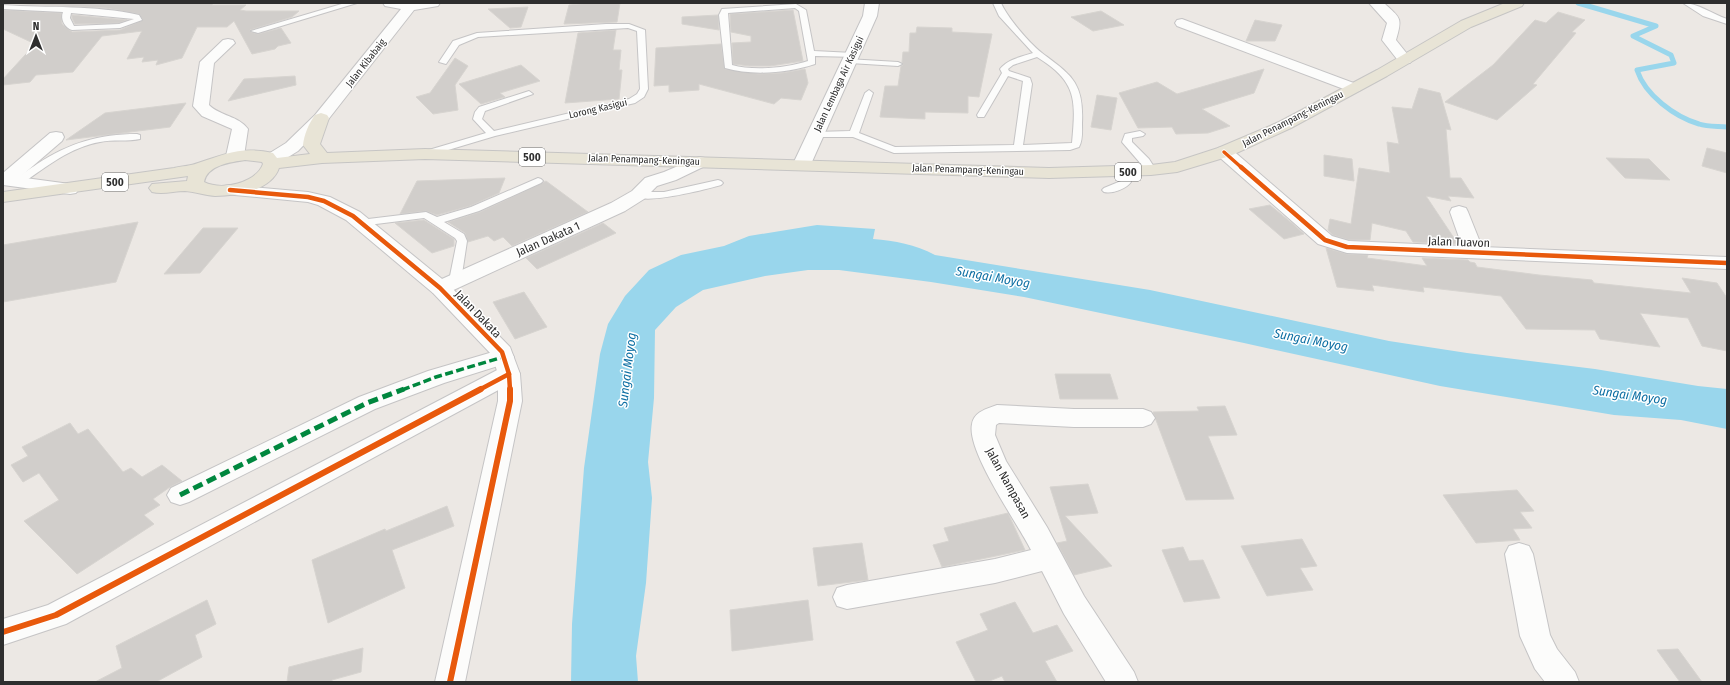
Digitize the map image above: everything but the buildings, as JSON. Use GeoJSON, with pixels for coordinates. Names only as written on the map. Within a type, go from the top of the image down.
{"type":"FeatureCollection","features":[{"type":"Feature","properties":{"kind":"main road","name":"Jalan Penampang-Keningau"},"geometry":{"type":"LineString","coordinates":[[271,175],[322,158],[425,154],[802,164],[1049,173],[1123,172],[1177,167],[1224,152],[1285,125],[1405,60],[1466,24],[1517,3]]}},
{"type":"Feature","properties":{"kind":"main road"},"geometry":{"type":"LineString","coordinates":[[321,118],[311,145],[322,158]]}},
{"type":"Feature","properties":{"kind":"main road","name":"500"},"geometry":{"type":"LineString","coordinates":[[70,189],[207,167],[240,155],[261,155],[271,175]]}},
{"type":"Feature","properties":{"kind":"main road","name":"Jalan Penampang-Keningau"},"geometry":{"type":"LineString","coordinates":[[271,175],[380,155]]}},
{"type":"Feature","properties":{"kind":"main road","name":"500"},"geometry":{"type":"LineString","coordinates":[[200,188],[195,184],[195,179],[207,167]]}},
{"type":"Feature","properties":{"kind":"main road","name":"500"},"geometry":{"type":"LineString","coordinates":[[3,205],[135,189],[185,186],[200,188],[208,191],[230,190]]}},
{"type":"Feature","properties":{"kind":"main road"},"geometry":{"type":"LineString","coordinates":[[10,187],[46,199]]}},
{"type":"Feature","properties":{"kind":"street"},"geometry":{"type":"LineString","coordinates":[[390,3],[410,7],[434,3]]}},
{"type":"Feature","properties":{"kind":"street","name":"Jalan Lembaga Air Kasigui"},"geometry":{"type":"LineString","coordinates":[[802,164],[870,16],[872,3]]}},
{"type":"Feature","properties":{"kind":"street"},"geometry":{"type":"LineString","coordinates":[[1376,3],[1392,18],[1394,23],[1389,40],[1405,60]]}},
{"type":"Feature","properties":{"kind":"street","name":"Jalan Kibabaig"},"geometry":{"type":"LineString","coordinates":[[271,175],[292,147],[321,118],[410,7]]}},
{"type":"Feature","properties":{"kind":"street"},"geometry":{"type":"LineString","coordinates":[[1182,23],[1354,88]]}},
{"type":"Feature","properties":{"kind":"street"},"geometry":{"type":"LineString","coordinates":[[228,44],[207,62],[201,106],[208,113],[238,126],[240,129],[240,155]]}},
{"type":"Feature","properties":{"kind":"street","name":"Jalan Kibabaig"},"geometry":{"type":"LineString","coordinates":[[240,155],[284,141],[307,129],[321,118]]}},
{"type":"Feature","properties":{"kind":"street"},"geometry":{"type":"LineString","coordinates":[[10,187],[56,137]]}},
{"type":"Feature","properties":{"kind":"street","name":"Jalan Tuavon"},"geometry":{"type":"LineString","coordinates":[[1224,152],[1325,240],[1347,247],[1727,262]]}},
{"type":"Feature","properties":{"kind":"street"},"geometry":{"type":"LineString","coordinates":[[639,160],[649,170],[645,189]]}},
{"type":"Feature","properties":{"kind":"street","name":"Jalan Dakata 1"},"geometry":{"type":"LineString","coordinates":[[448,285],[618,207],[645,189],[699,162]]}},
{"type":"Feature","properties":{"kind":"street","name":"Jalan Dakata"},"geometry":{"type":"LineString","coordinates":[[230,190],[271,175],[308,197],[324,201],[356,220],[448,285],[502,352],[506,365]]}},
{"type":"Feature","properties":{"kind":"street"},"geometry":{"type":"LineString","coordinates":[[10,187],[70,189]]}},
{"type":"Feature","properties":{"kind":"street"},"geometry":{"type":"LineString","coordinates":[[1459,212],[1475,253]]}},
{"type":"Feature","properties":{"kind":"street"},"geometry":{"type":"LineString","coordinates":[[180,495],[366,403],[436,377],[506,365]]}},
{"type":"Feature","properties":{"kind":"street"},"geometry":{"type":"LineString","coordinates":[[3,632],[56,615],[506,365]]}},
{"type":"Feature","properties":{"kind":"street"},"geometry":{"type":"LineString","coordinates":[[450,682],[510,401],[506,365]]}},
{"type":"Feature","properties":{"kind":"street","name":"Jalan Nampasan"},"geometry":{"type":"LineString","coordinates":[[1123,682],[1074,605],[1048,558],[1037,534],[995,464],[983,435],[984,423],[989,417],[997,414],[1074,418],[1143,418]]}},
{"type":"Feature","properties":{"kind":"street"},"geometry":{"type":"LineString","coordinates":[[1519,554],[1535,636],[1546,659],[1564,682]]}},
{"type":"Feature","properties":{"kind":"street"},"geometry":{"type":"LineString","coordinates":[[847,597],[995,570],[1048,558]]}},
{"type":"Feature","properties":{"kind":"lane"},"geometry":{"type":"LineString","coordinates":[[255,32],[353,3]]}},
{"type":"Feature","properties":{"kind":"lane"},"geometry":{"type":"LineString","coordinates":[[816,135],[854,134],[894,150],[1070,147],[1076,145],[1080,111],[1071,79],[1058,66],[1038,54],[1002,14],[997,3]]}},
{"type":"Feature","properties":{"kind":"lane"},"geometry":{"type":"LineString","coordinates":[[1687,3],[1712,17],[1727,22]]}},
{"type":"Feature","properties":{"kind":"lane"},"geometry":{"type":"LineString","coordinates":[[3,6],[70,10],[119,14],[136,17],[138,20],[120,26],[72,28],[66,22],[66,14],[70,10]]}},
{"type":"Feature","properties":{"kind":"lane"},"geometry":{"type":"LineString","coordinates":[[796,6],[802,10],[810,53],[812,62],[808,64],[734,69],[728,66],[723,15],[725,12],[733,10],[796,6]]}},
{"type":"Feature","properties":{"kind":"lane","name":"Lorong Kasigui"},"geometry":{"type":"LineString","coordinates":[[425,154],[492,134],[637,98],[644,89],[641,30],[629,26],[606,26],[476,35],[456,43],[443,62]]}},
{"type":"Feature","properties":{"kind":"lane"},"geometry":{"type":"LineString","coordinates":[[810,53],[898,64]]}},
{"type":"Feature","properties":{"kind":"lane"},"geometry":{"type":"LineString","coordinates":[[981,115],[1006,73],[1004,68],[1010,63],[1038,54]]}},
{"type":"Feature","properties":{"kind":"lane"},"geometry":{"type":"LineString","coordinates":[[1006,73],[1022,77],[1027,80],[1028,84],[1018,148]]}},
{"type":"Feature","properties":{"kind":"lane"},"geometry":{"type":"LineString","coordinates":[[854,134],[869,93]]}},
{"type":"Feature","properties":{"kind":"lane"},"geometry":{"type":"LineString","coordinates":[[492,134],[477,119],[479,112],[482,109],[529,94]]}},
{"type":"Feature","properties":{"kind":"lane"},"geometry":{"type":"LineString","coordinates":[[1140,134],[1128,136],[1127,142],[1132,149],[1146,160],[1151,170]]}},
{"type":"Feature","properties":{"kind":"lane"},"geometry":{"type":"LineString","coordinates":[[10,187],[52,158],[75,146],[99,139],[137,137]]}},
{"type":"Feature","properties":{"kind":"lane"},"geometry":{"type":"LineString","coordinates":[[892,167],[894,150]]}},
{"type":"Feature","properties":{"kind":"lane"},"geometry":{"type":"LineString","coordinates":[[1108,190],[1123,185],[1126,182],[1123,172]]}},
{"type":"Feature","properties":{"kind":"lane"},"geometry":{"type":"LineString","coordinates":[[436,221],[474,209],[538,181]]}},
{"type":"Feature","properties":{"kind":"lane"},"geometry":{"type":"LineString","coordinates":[[645,189],[664,195],[718,183]]}},
{"type":"Feature","properties":{"kind":"lane"},"geometry":{"type":"LineString","coordinates":[[356,220],[426,215],[460,236],[462,241],[448,285]]}},
{"type":"Feature","properties":{"kind":"water","name":"Sungai Moyog"},"geometry":{"type":"Polygon","coordinates":[[[817,225],[875,229],[873,239],[905,244],[920,248],[935,255],[1150,290],[1389,341],[1467,353],[1595,369],[1698,386],[1727,389],[1727,429],[1681,420],[1614,415],[1440,386],[1024,297],[931,282],[839,270],[808,270],[765,276],[703,290],[676,307],[655,330],[654,398],[648,462],[652,498],[646,583],[636,656],[638,682],[571,682],[572,624],[584,468],[600,354],[608,324],[625,296],[649,270],[681,255],[724,246],[749,236],[817,225]]]}},
{"type":"Feature","properties":{"kind":"waterway"},"geometry":{"type":"LineString","coordinates":[[1578,3],[1656,26],[1633,36],[1671,55],[1674,63],[1637,70],[1647,88],[1662,104],[1690,121],[1702,125],[1727,127]]}},
{"type":"Feature","properties":{"kind":"marked path"},"geometry":{"type":"LineString","coordinates":[[180,495],[367,403],[436,377],[503,357]]}},
{"type":"Feature","properties":{"kind":"cycle path"},"geometry":{"type":"LineString","coordinates":[[1224,152],[1325,240],[1347,247],[1727,263]]}},
{"type":"Feature","properties":{"kind":"cycle path"},"geometry":{"type":"LineString","coordinates":[[230,190],[308,197],[324,201],[353,216],[440,288],[502,352],[509,374],[510,401],[450,682]]}},
{"type":"Feature","properties":{"kind":"cycle path"},"geometry":{"type":"LineString","coordinates":[[3,632],[56,615],[509,374]]}}]}
